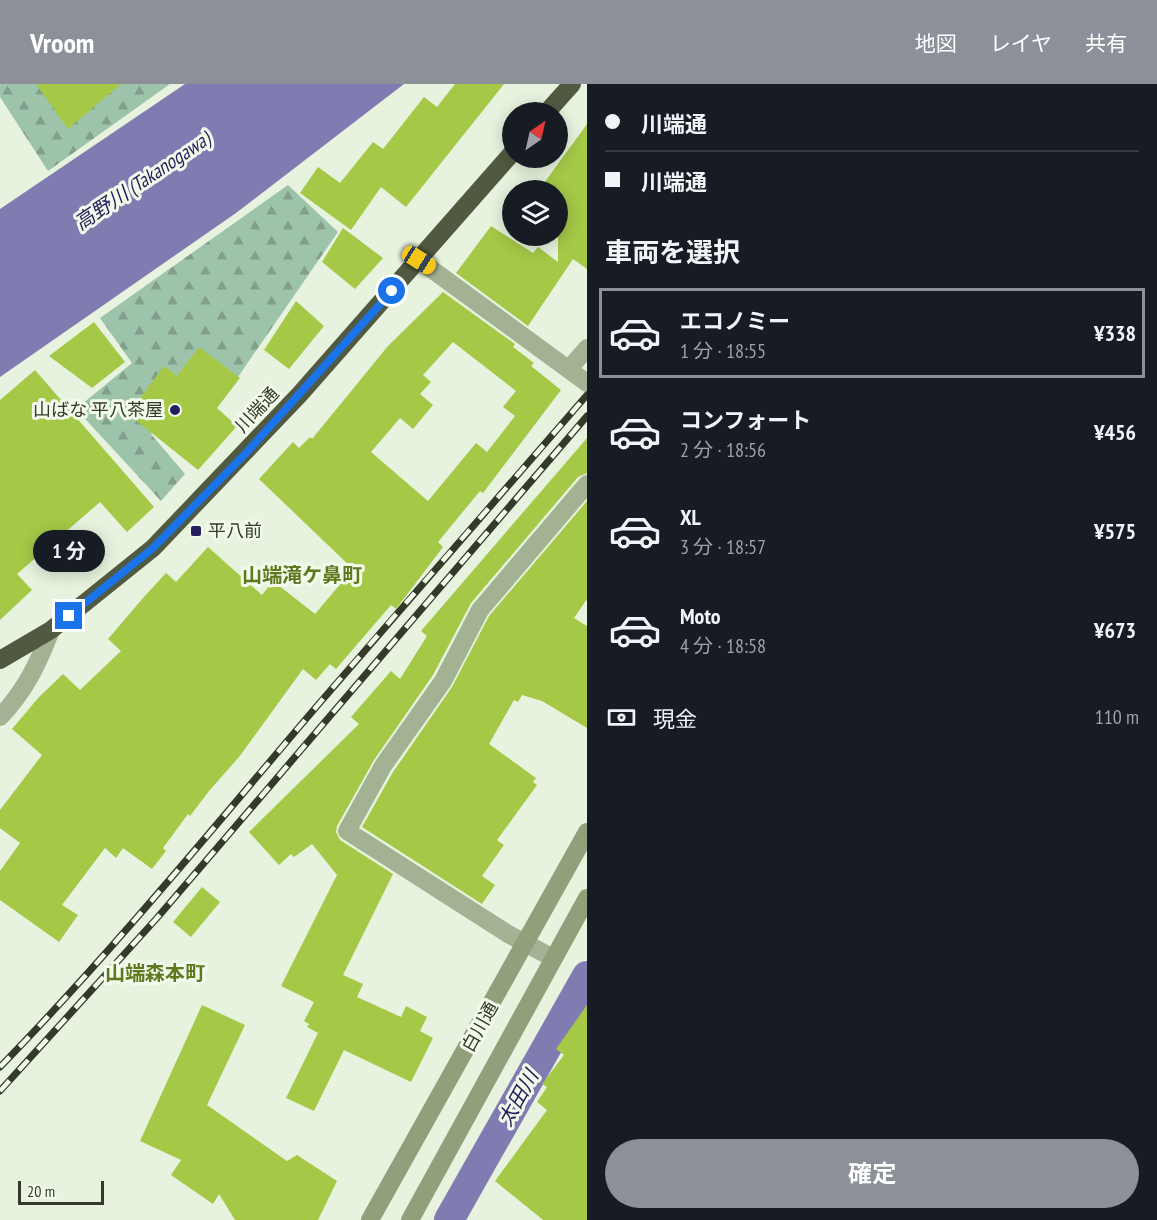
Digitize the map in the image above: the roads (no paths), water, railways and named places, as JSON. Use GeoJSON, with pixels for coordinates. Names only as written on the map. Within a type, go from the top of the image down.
{"type":"FeatureCollection","features":[{"type":"Feature","properties":{"kind":"highway"},"geometry":{"type":"LineString","coordinates":[[556,102],[572,84]]}},
{"type":"Feature","properties":{"kind":"highway","name":"川端通"},"geometry":{"type":"LineString","coordinates":[[0,660],[51,630],[153,548],[246,453],[502,165]]}},
{"type":"Feature","properties":{"kind":"street"},"geometry":{"type":"LineString","coordinates":[[419,260],[587,383]]}},
{"type":"Feature","properties":{"kind":"street"},"geometry":{"type":"LineString","coordinates":[[569,369],[587,348]]}},
{"type":"Feature","properties":{"kind":"street"},"geometry":{"type":"LineString","coordinates":[[553,958],[478,915],[347,831],[383,766],[443,681],[480,610],[587,484]]}},
{"type":"Feature","properties":{"kind":"street"},"geometry":{"type":"LineString","coordinates":[[0,717],[20,696],[38,664],[51,630]]}},
{"type":"Feature","properties":{"kind":"street","name":"白川通"},"geometry":{"type":"LineString","coordinates":[[370,1220],[527,943],[587,832]]}},
{"type":"Feature","properties":{"kind":"street","name":"白川通"},"geometry":{"type":"LineString","coordinates":[[410,1220],[553,958],[581,921],[587,898]]}},
{"type":"Feature","properties":{"kind":"water","name":"高野川 (Takanogawa)"},"geometry":{"type":"Polygon","coordinates":[[[185,84],[404,84],[236,213],[0,377],[0,209],[185,84]]]}},
{"type":"Feature","properties":{"kind":"waterway","name":"太田川"},"geometry":{"type":"LineString","coordinates":[[449,1220],[587,976]]}},
{"type":"Feature","properties":{"kind":"railway"},"geometry":{"type":"LineString","coordinates":[[0,1067],[82,979],[201,844],[350,667],[587,395]]}},
{"type":"Feature","properties":{"kind":"railway"},"geometry":{"type":"LineString","coordinates":[[0,1091],[157,918],[587,416]]}},
{"type":"Feature","properties":{"kind":"place","name":"山ばな 平八茶屋"},"geometry":{"type":"Point","coordinates":[175,410]}},
{"type":"Feature","properties":{"kind":"place","name":"平八前"},"geometry":{"type":"Point","coordinates":[196,531]}},
{"type":"Feature","properties":{"kind":"district","name":"山端滝ケ鼻町"},"geometry":{"type":"Point","coordinates":[302,575]}},
{"type":"Feature","properties":{"kind":"district","name":"山端森本町"},"geometry":{"type":"Point","coordinates":[155,973]}}]}
